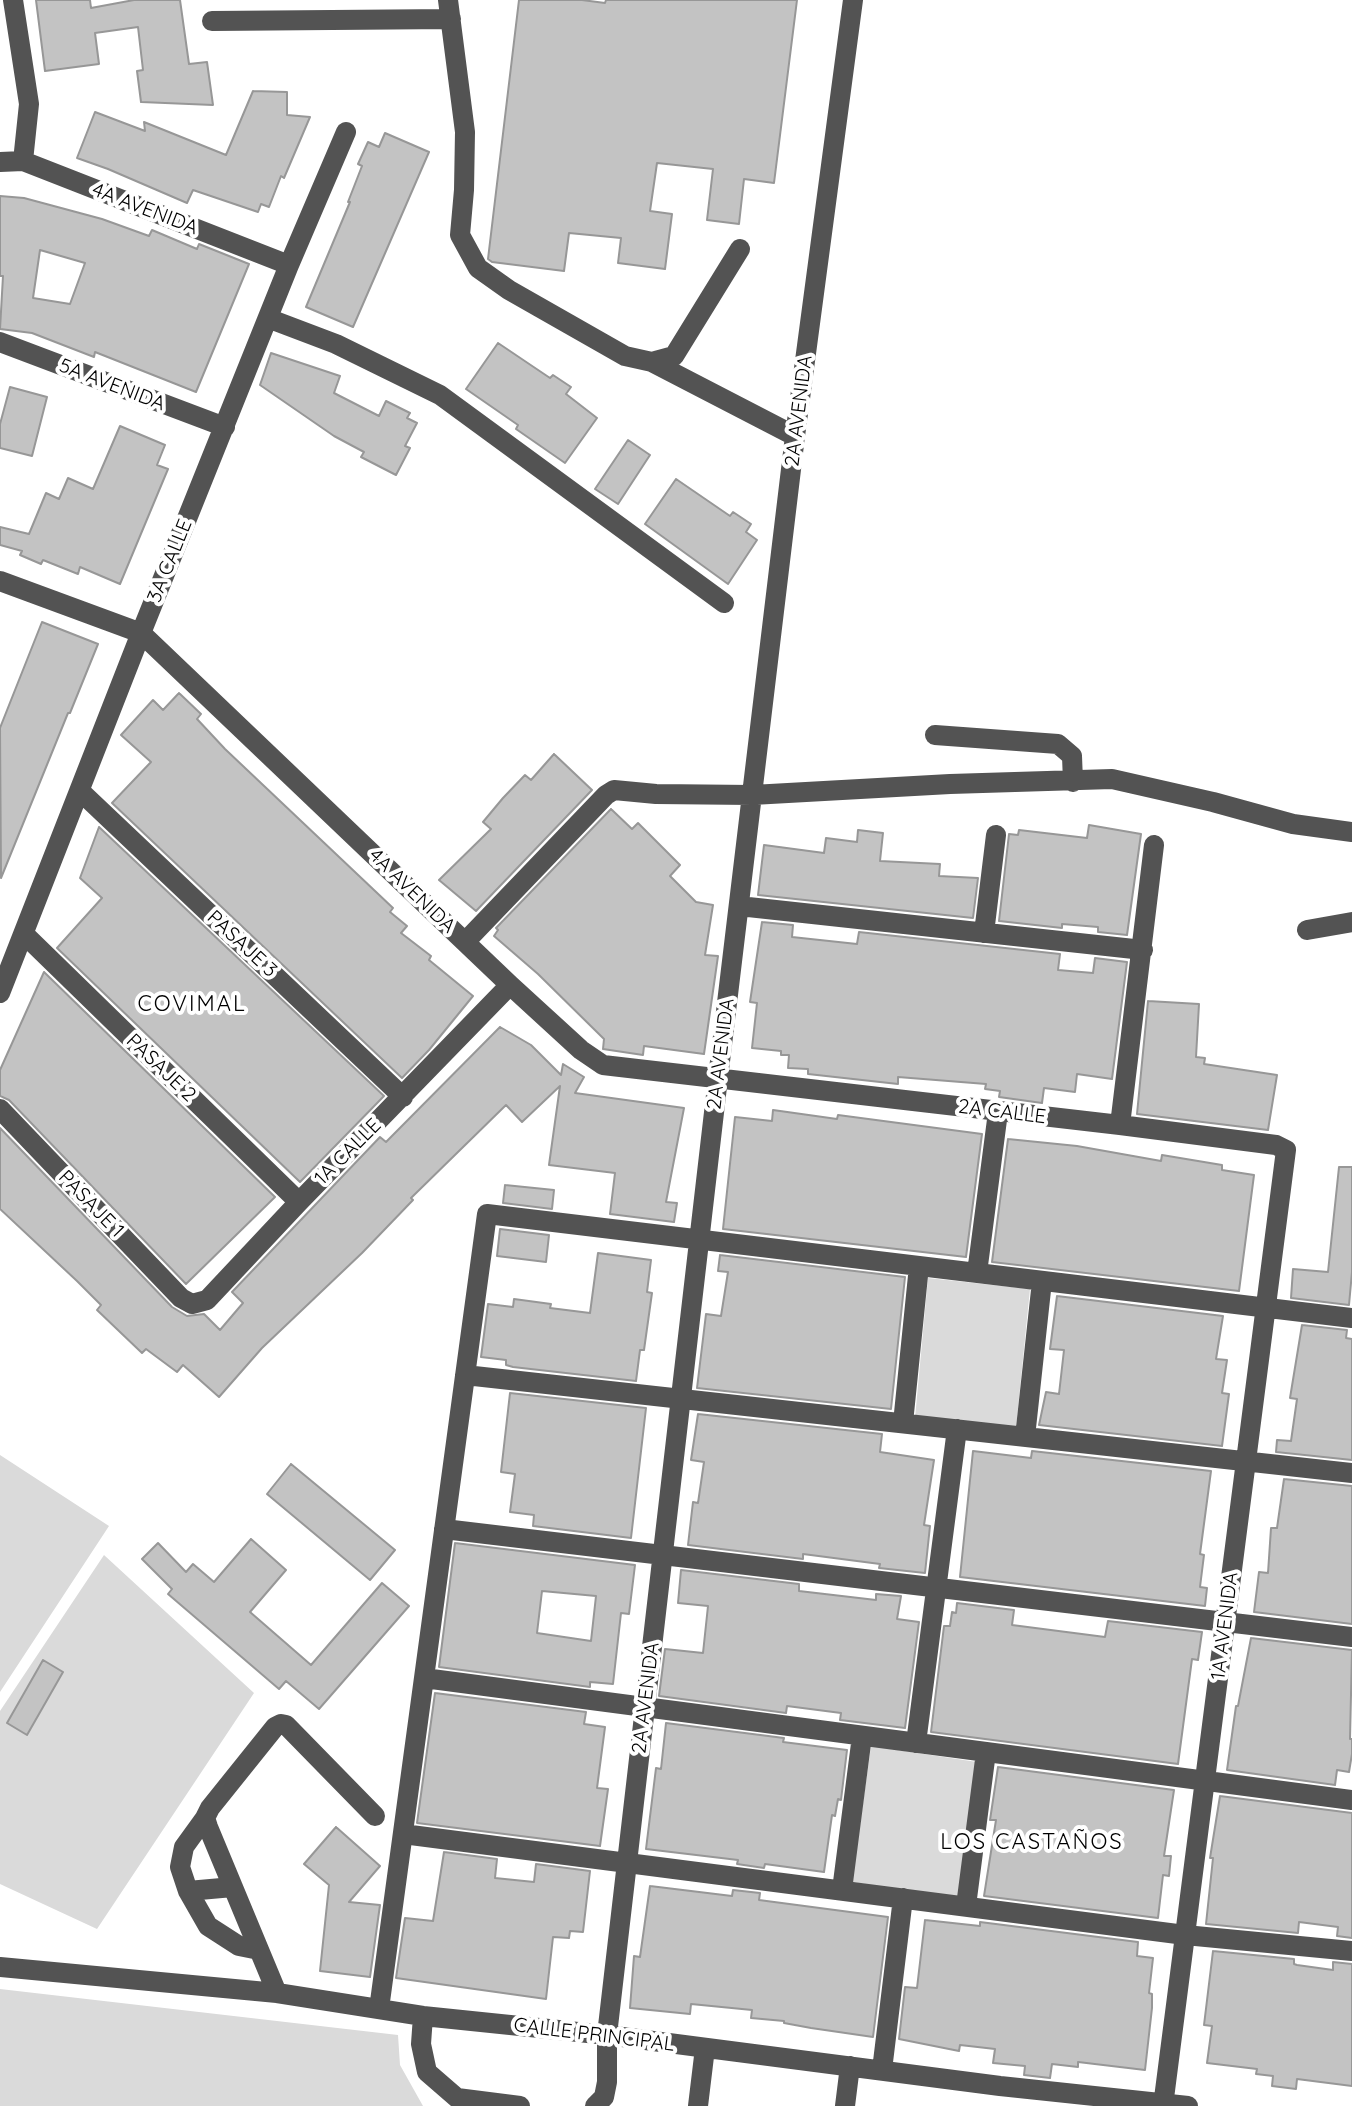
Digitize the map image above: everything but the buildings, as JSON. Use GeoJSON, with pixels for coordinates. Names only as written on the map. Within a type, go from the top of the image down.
{"type":"FeatureCollection","features":[{"type":"Feature","properties":{"kind":"street"},"geometry":{"type":"LineString","coordinates":[[13,0],[29,104],[23,161]]}},
{"type":"Feature","properties":{"kind":"street","name":"2A AVENIDA"},"geometry":{"type":"LineString","coordinates":[[595,2106],[604,2097],[607,2035],[718,1078],[795,436],[853,0]]}},
{"type":"Feature","properties":{"kind":"street"},"geometry":{"type":"LineString","coordinates":[[212,21],[450,9],[465,132],[460,235],[478,268],[509,290],[625,356],[652,362],[795,436]]}},
{"type":"Feature","properties":{"kind":"street","name":"3A CALLE"},"geometry":{"type":"LineString","coordinates":[[0,993],[141,633],[346,132]]}},
{"type":"Feature","properties":{"kind":"street","name":"4A AVENIDA"},"geometry":{"type":"LineString","coordinates":[[0,162],[23,161],[289,265]]}},
{"type":"Feature","properties":{"kind":"street"},"geometry":{"type":"LineString","coordinates":[[652,362],[674,356],[740,249]]}},
{"type":"Feature","properties":{"kind":"street"},"geometry":{"type":"LineString","coordinates":[[270,319],[336,344],[440,395],[724,603]]}},
{"type":"Feature","properties":{"kind":"street","name":"5A AVENIDA"},"geometry":{"type":"LineString","coordinates":[[0,342],[225,427]]}},
{"type":"Feature","properties":{"kind":"street"},"geometry":{"type":"LineString","coordinates":[[0,581],[141,633]]}},
{"type":"Feature","properties":{"kind":"street","name":"4A AVENIDA"},"geometry":{"type":"LineString","coordinates":[[141,633],[581,1050],[603,1065],[718,1078]]}},
{"type":"Feature","properties":{"kind":"street"},"geometry":{"type":"LineString","coordinates":[[935,735],[1058,744],[1072,756],[1073,782]]}},
{"type":"Feature","properties":{"kind":"street"},"geometry":{"type":"LineString","coordinates":[[465,942],[614,790],[656,794],[752,795],[1112,779],[1293,824],[1352,832]]}},
{"type":"Feature","properties":{"kind":"street","name":"PASAJE 3"},"geometry":{"type":"LineString","coordinates":[[80,791],[403,1097]]}},
{"type":"Feature","properties":{"kind":"street"},"geometry":{"type":"LineString","coordinates":[[984,933],[996,835]]}},
{"type":"Feature","properties":{"kind":"street"},"geometry":{"type":"LineString","coordinates":[[1120,1125],[1154,845]]}},
{"type":"Feature","properties":{"kind":"street"},"geometry":{"type":"LineString","coordinates":[[739,906],[1143,950]]}},
{"type":"Feature","properties":{"kind":"street"},"geometry":{"type":"LineString","coordinates":[[1307,930],[1352,922]]}},
{"type":"Feature","properties":{"kind":"street","name":"PASAJE 2"},"geometry":{"type":"LineString","coordinates":[[24,934],[299,1202]]}},
{"type":"Feature","properties":{"kind":"street","name":"1A CALLE"},"geometry":{"type":"LineString","coordinates":[[181,1298],[192,1304],[207,1300],[510,985]]}},
{"type":"Feature","properties":{"kind":"street","name":"2A CALLE"},"geometry":{"type":"LineString","coordinates":[[718,1078],[1120,1125],[1276,1145],[1286,1150]]}},
{"type":"Feature","properties":{"kind":"street","name":"PASAJE 1"},"geometry":{"type":"LineString","coordinates":[[0,1109],[181,1298]]}},
{"type":"Feature","properties":{"kind":"street"},"geometry":{"type":"LineString","coordinates":[[977,1273],[998,1112]]}},
{"type":"Feature","properties":{"kind":"street","name":"1A AVENIDA"},"geometry":{"type":"LineString","coordinates":[[1163,2104],[1286,1150]]}},
{"type":"Feature","properties":{"kind":"street"},"geometry":{"type":"LineString","coordinates":[[379,2009],[487,1214],[1352,1318]]}},
{"type":"Feature","properties":{"kind":"street"},"geometry":{"type":"LineString","coordinates":[[903,1423],[919,1266]]}},
{"type":"Feature","properties":{"kind":"street"},"geometry":{"type":"LineString","coordinates":[[1025,1437],[1042,1281]]}},
{"type":"Feature","properties":{"kind":"street"},"geometry":{"type":"LineString","coordinates":[[465,1375],[1352,1473]]}},
{"type":"Feature","properties":{"kind":"street"},"geometry":{"type":"LineString","coordinates":[[916,1743],[957,1429]]}},
{"type":"Feature","properties":{"kind":"street"},"geometry":{"type":"LineString","coordinates":[[444,1529],[1352,1637]]}},
{"type":"Feature","properties":{"kind":"street"},"geometry":{"type":"LineString","coordinates":[[424,1678],[1352,1800]]}},
{"type":"Feature","properties":{"kind":"street"},"geometry":{"type":"LineString","coordinates":[[259,1950],[239,1946],[208,1926],[188,1891],[180,1867],[184,1847],[210,1808],[275,1727],[286,1725],[375,1816]]}},
{"type":"Feature","properties":{"kind":"street"},"geometry":{"type":"LineString","coordinates":[[842,1890],[862,1736]]}},
{"type":"Feature","properties":{"kind":"street"},"geometry":{"type":"LineString","coordinates":[[966,1906],[986,1752]]}},
{"type":"Feature","properties":{"kind":"street"},"geometry":{"type":"LineString","coordinates":[[205,1818],[277,1993]]}},
{"type":"Feature","properties":{"kind":"street"},"geometry":{"type":"LineString","coordinates":[[403,1834],[1185,1935],[1352,1951]]}},
{"type":"Feature","properties":{"kind":"street"},"geometry":{"type":"LineString","coordinates":[[188,1891],[233,1887]]}},
{"type":"Feature","properties":{"kind":"street"},"geometry":{"type":"LineString","coordinates":[[882,2070],[903,1898]]}},
{"type":"Feature","properties":{"kind":"street","name":"CALLE PRINCIPAL"},"geometry":{"type":"LineString","coordinates":[[0,1967],[277,1993],[423,2016],[607,2035],[882,2070],[998,2096],[1188,2106]]}},
{"type":"Feature","properties":{"kind":"street"},"geometry":{"type":"LineString","coordinates":[[423,2016],[421,2044],[427,2072],[454,2102],[520,2106]]}},
{"type":"Feature","properties":{"kind":"street"},"geometry":{"type":"LineString","coordinates":[[698,2106],[705,2048]]}},
{"type":"Feature","properties":{"kind":"street"},"geometry":{"type":"LineString","coordinates":[[845,2106],[850,2066]]}},
{"type":"Feature","properties":{"kind":"shaded area"},"geometry":{"type":"Polygon","coordinates":[[[928,1278],[1030,1289],[1016,1428],[915,1418],[928,1278]]]}},
{"type":"Feature","properties":{"kind":"shaded area"},"geometry":{"type":"Polygon","coordinates":[[[0,1455],[109,1526],[0,1692],[0,1455]]]}},
{"type":"Feature","properties":{"kind":"shaded area"},"geometry":{"type":"Polygon","coordinates":[[[104,1555],[254,1693],[97,1929],[0,1884],[0,1711],[104,1555]]]}},
{"type":"Feature","properties":{"kind":"shaded area"},"geometry":{"type":"Polygon","coordinates":[[[871,1746],[977,1762],[959,1898],[852,1882],[871,1746]]]}},
{"type":"Feature","properties":{"kind":"shaded area"},"geometry":{"type":"Polygon","coordinates":[[[0,1989],[398,2035],[400,2065],[423,2106],[0,2106],[0,1989]]]}},
{"type":"Feature","properties":{"kind":"district","name":"COVIMAL"},"geometry":{"type":"Point","coordinates":[192,1004]}},
{"type":"Feature","properties":{"kind":"district","name":"LOS CASTAÑOS"},"geometry":{"type":"Point","coordinates":[1032,1842]}}]}
